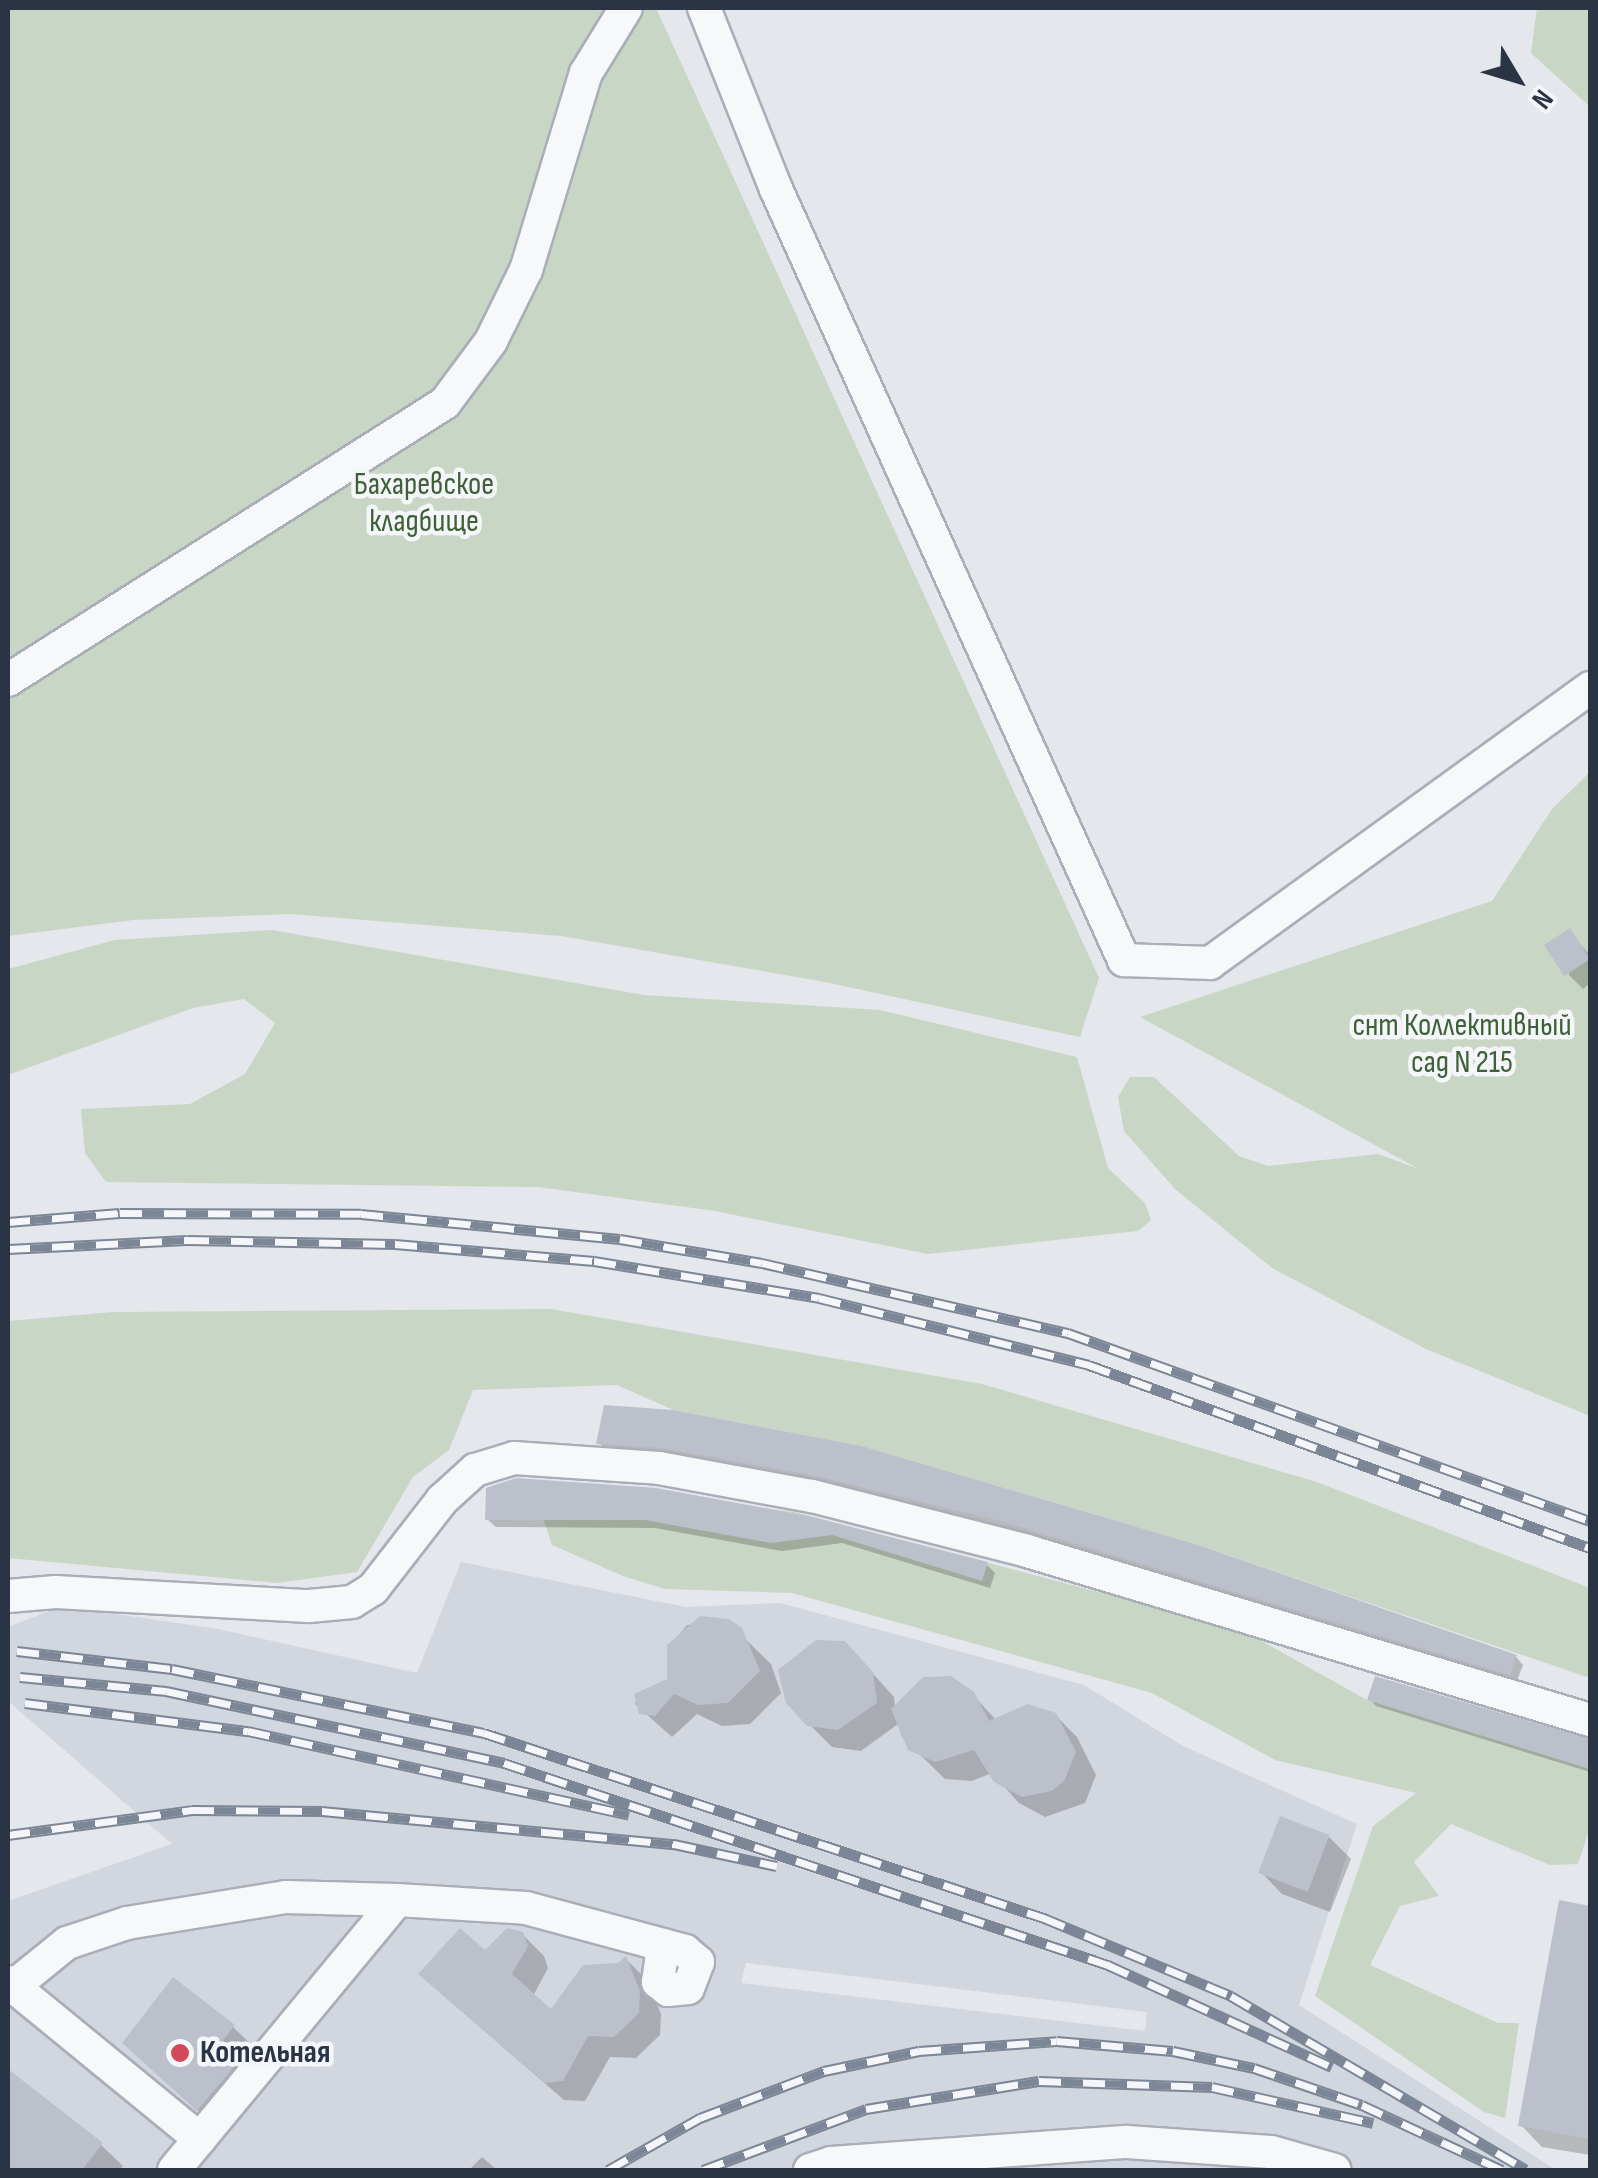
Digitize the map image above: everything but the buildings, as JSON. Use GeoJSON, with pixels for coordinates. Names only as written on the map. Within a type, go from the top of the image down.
{"type":"FeatureCollection","features":[{"type":"Feature","properties":{"kind":"street"},"geometry":{"type":"LineString","coordinates":[[8,680],[445,403],[491,341],[526,270],[586,73],[626,8]]}},
{"type":"Feature","properties":{"kind":"street"},"geometry":{"type":"LineString","coordinates":[[704,8],[776,189],[1124,960],[1210,964],[1590,688]]}},
{"type":"Feature","properties":{"kind":"street"},"geometry":{"type":"LineString","coordinates":[[8,1596],[56,1592],[309,1606],[352,1602],[373,1589],[442,1500],[475,1470],[514,1458],[659,1468],[812,1496],[1027,1551],[1590,1720]]}},
{"type":"Feature","properties":{"kind":"street"},"geometry":{"type":"LineString","coordinates":[[200,2139],[11,1984],[67,1943],[127,1923],[286,1898],[526,1908],[663,1946]]}},
{"type":"Feature","properties":{"kind":"street"},"geometry":{"type":"LineString","coordinates":[[174,2170],[397,1900]]}},
{"type":"Feature","properties":{"kind":"street"},"geometry":{"type":"LineString","coordinates":[[810,2170],[831,2163],[1127,2142],[1271,2152],[1335,2170]]}},
{"type":"Feature","properties":{"kind":"shaded area"},"geometry":{"type":"Polygon","coordinates":[[[461,1562],[686,1607],[780,1603],[1084,1685],[1183,1746],[1357,1824],[1299,2005],[1556,2170],[8,2170],[8,1901],[172,1844],[8,1701],[8,1627],[62,1606],[218,1629],[417,1673],[461,1562]],[[746,1963],[741,1983],[1145,2031],[1147,2012],[746,1963]]]}},
{"type":"Feature","properties":{"kind":"green space","name":"Бахаревское кладбище"},"geometry":{"type":"Polygon","coordinates":[[[8,8],[656,8],[1099,978],[1080,1037],[825,982],[561,936],[290,914],[133,920],[8,936],[8,8]]]}},
{"type":"Feature","properties":{"kind":"green space"},"geometry":{"type":"Polygon","coordinates":[[[1537,8],[1590,8],[1590,107],[1531,53],[1537,8]]]}},
{"type":"Feature","properties":{"kind":"green space","name":"снт Коллективный сад N 215"},"geometry":{"type":"Polygon","coordinates":[[[1590,772],[1590,1416],[1426,1349],[1272,1268],[1175,1189],[1124,1131],[1118,1097],[1130,1077],[1154,1077],[1239,1156],[1268,1166],[1378,1154],[1419,1169],[1140,1017],[1492,901],[1552,809],[1590,772]]]}},
{"type":"Feature","properties":{"kind":"green space"},"geometry":{"type":"Polygon","coordinates":[[[272,930],[644,995],[880,1010],[1077,1057],[1108,1168],[1145,1203],[1151,1220],[1138,1231],[928,1254],[715,1211],[538,1187],[106,1182],[85,1153],[81,1109],[190,1104],[245,1074],[275,1023],[244,999],[193,1008],[8,1075],[8,969],[115,940],[272,930]]]}},
{"type":"Feature","properties":{"kind":"green space"},"geometry":{"type":"Polygon","coordinates":[[[551,1309],[982,1384],[1317,1482],[1590,1588],[1590,1678],[1195,1544],[862,1446],[673,1410],[617,1385],[473,1390],[449,1450],[413,1477],[357,1572],[277,1583],[8,1558],[8,1321],[113,1312],[551,1309]]]}},
{"type":"Feature","properties":{"kind":"green space"},"geometry":{"type":"Polygon","coordinates":[[[586,1488],[795,1512],[1242,1630],[1367,1700],[1590,1769],[1590,1827],[1578,1864],[1550,1865],[1451,1824],[1414,1862],[1439,1896],[1400,1906],[1370,1965],[1498,2023],[1519,2023],[1505,2118],[1484,2112],[1315,1996],[1373,1826],[1416,1793],[1275,1760],[1152,1693],[792,1593],[665,1589],[623,1576],[552,1545],[540,1509],[586,1488]]]}},
{"type":"Feature","properties":{"kind":"railway"},"geometry":{"type":"LineString","coordinates":[[8,1222],[120,1213],[361,1214],[620,1239],[762,1263],[1068,1333],[1590,1521]]}},
{"type":"Feature","properties":{"kind":"railway"},"geometry":{"type":"LineString","coordinates":[[8,1249],[187,1240],[395,1244],[594,1261],[819,1298],[1089,1365],[1590,1548]]}},
{"type":"Feature","properties":{"kind":"railway"},"geometry":{"type":"LineString","coordinates":[[17,1651],[172,1669],[484,1733],[1044,1918],[1231,1996],[1526,2170]]}},
{"type":"Feature","properties":{"kind":"railway"},"geometry":{"type":"LineString","coordinates":[[20,1677],[166,1691],[504,1763],[1108,1965],[1332,2067]]}},
{"type":"Feature","properties":{"kind":"railway"},"geometry":{"type":"LineString","coordinates":[[25,1703],[248,1731],[629,1815]]}},
{"type":"Feature","properties":{"kind":"railway"},"geometry":{"type":"LineString","coordinates":[[8,1835],[192,1810],[322,1811],[674,1844],[777,1866]]}},
{"type":"Feature","properties":{"kind":"railway"},"geometry":{"type":"LineString","coordinates":[[608,2170],[700,2118],[824,2071],[919,2051],[1057,2041],[1173,2051],[1254,2068],[1362,2105],[1502,2170]]}},
{"type":"Feature","properties":{"kind":"railway"},"geometry":{"type":"LineString","coordinates":[[703,2170],[866,2109],[1039,2081],[1212,2087],[1373,2123]]}},
{"type":"Feature","properties":{"kind":"place","name":"Котельная"},"geometry":{"type":"Point","coordinates":[180,2053]}}]}
